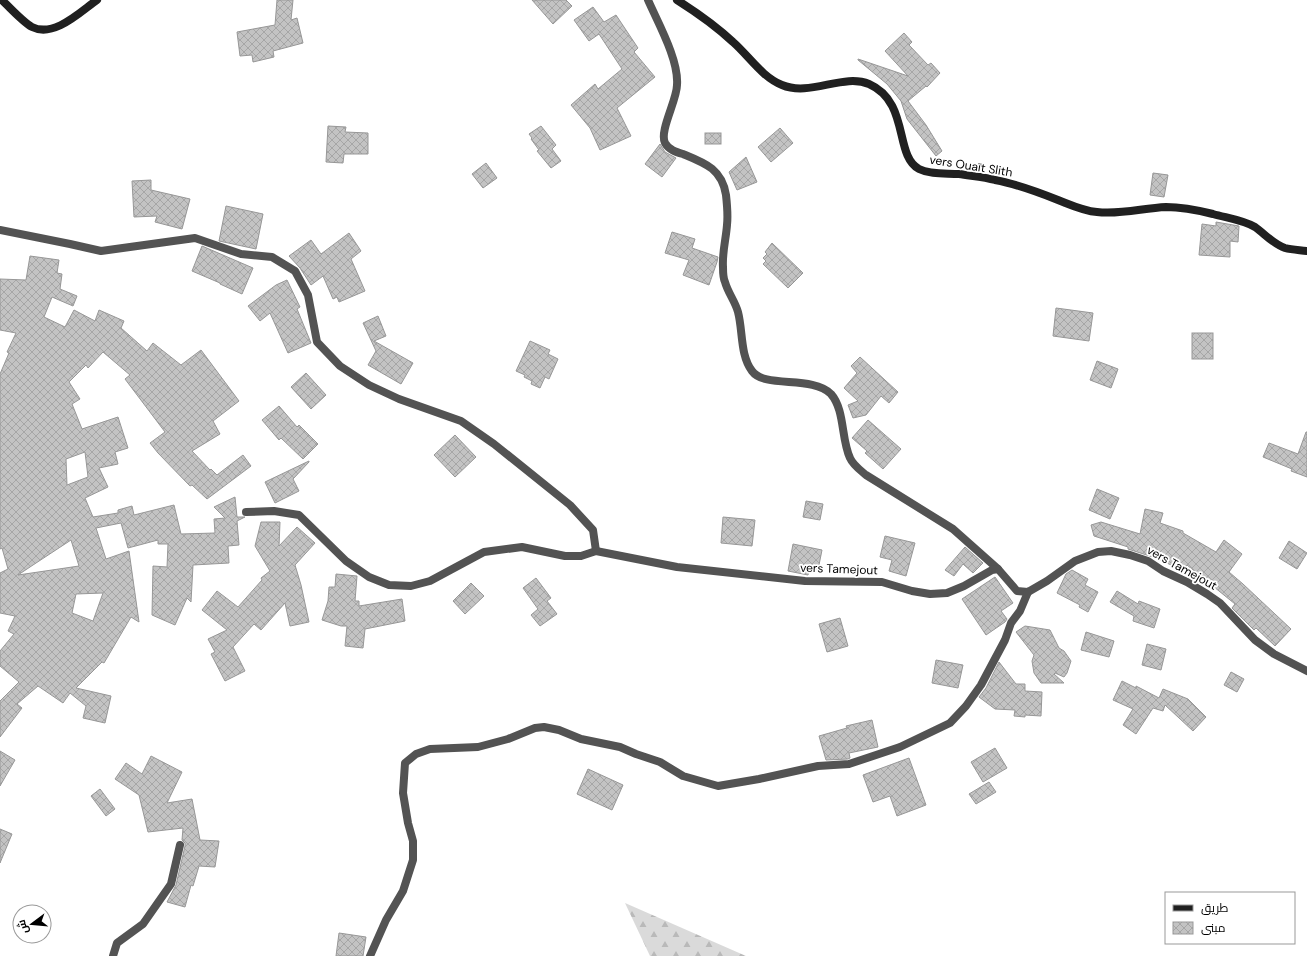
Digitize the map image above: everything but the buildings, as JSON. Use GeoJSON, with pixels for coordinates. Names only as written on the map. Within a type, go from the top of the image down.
{"type":"FeatureCollection","features":[{"type":"Feature","properties":{"kind":"street"},"geometry":{"type":"LineString","coordinates":[[2,0],[31,27],[39,30],[48,30],[59,27],[97,0]]}},
{"type":"Feature","properties":{"kind":"street"},"geometry":{"type":"LineString","coordinates":[[370,956],[386,920],[403,891],[413,860],[413,841],[402,793],[406,763],[416,754],[430,749],[478,747],[508,739],[535,728],[544,727],[559,730],[581,739],[620,747],[660,762],[683,776],[718,786],[818,766],[849,764],[900,746],[950,723],[966,706],[981,685],[1005,640],[1011,623],[1020,611],[1028,592],[1017,591],[998,569],[953,529],[866,475],[856,467],[850,458],[846,447],[837,406],[830,394],[818,387],[760,378],[752,372],[744,354],[738,312],[725,282],[722,266],[727,224],[726,194],[722,182],[715,170],[704,162],[674,151],[664,142],[663,135],[676,96],[677,84],[671,52],[648,0]]}},
{"type":"Feature","properties":{"kind":"street","name":"vers Ouaït Slith"},"geometry":{"type":"LineString","coordinates":[[677,0],[732,41],[769,77],[784,86],[804,88],[848,81],[868,84],[884,94],[896,112],[910,161],[917,168],[926,172],[959,174],[997,180],[1030,189],[1082,209],[1097,212],[1114,213],[1164,207],[1190,208],[1246,223],[1284,248],[1307,251]]}},
{"type":"Feature","properties":{"kind":"street"},"geometry":{"type":"LineString","coordinates":[[0,230],[101,251],[195,238],[241,254],[272,257],[295,271],[308,295],[317,342],[340,366],[369,385],[399,399],[461,421],[494,444],[570,505],[593,530],[596,551],[581,556],[565,556],[522,547],[484,552],[430,581],[411,586],[389,585],[369,577],[346,561],[299,515],[274,511],[246,512]]}},
{"type":"Feature","properties":{"kind":"street","name":"vers Tamejout"},"geometry":{"type":"LineString","coordinates":[[596,551],[677,568],[805,581],[882,582],[912,591],[930,594],[947,593],[964,586],[992,570],[998,569]]}},
{"type":"Feature","properties":{"kind":"street","name":"vers Tamejout"},"geometry":{"type":"LineString","coordinates":[[1028,592],[1048,581],[1075,561],[1098,552],[1111,551],[1130,555],[1148,561],[1207,594],[1220,604],[1255,640],[1274,654],[1307,671]]}},
{"type":"Feature","properties":{"kind":"street"},"geometry":{"type":"LineString","coordinates":[[113,956],[117,943],[143,924],[171,884],[180,845]]}},
{"type":"Feature","properties":{"kind":"green space"},"geometry":{"type":"Polygon","coordinates":[[[625,903],[746,956],[650,956],[625,903]]]}}]}
